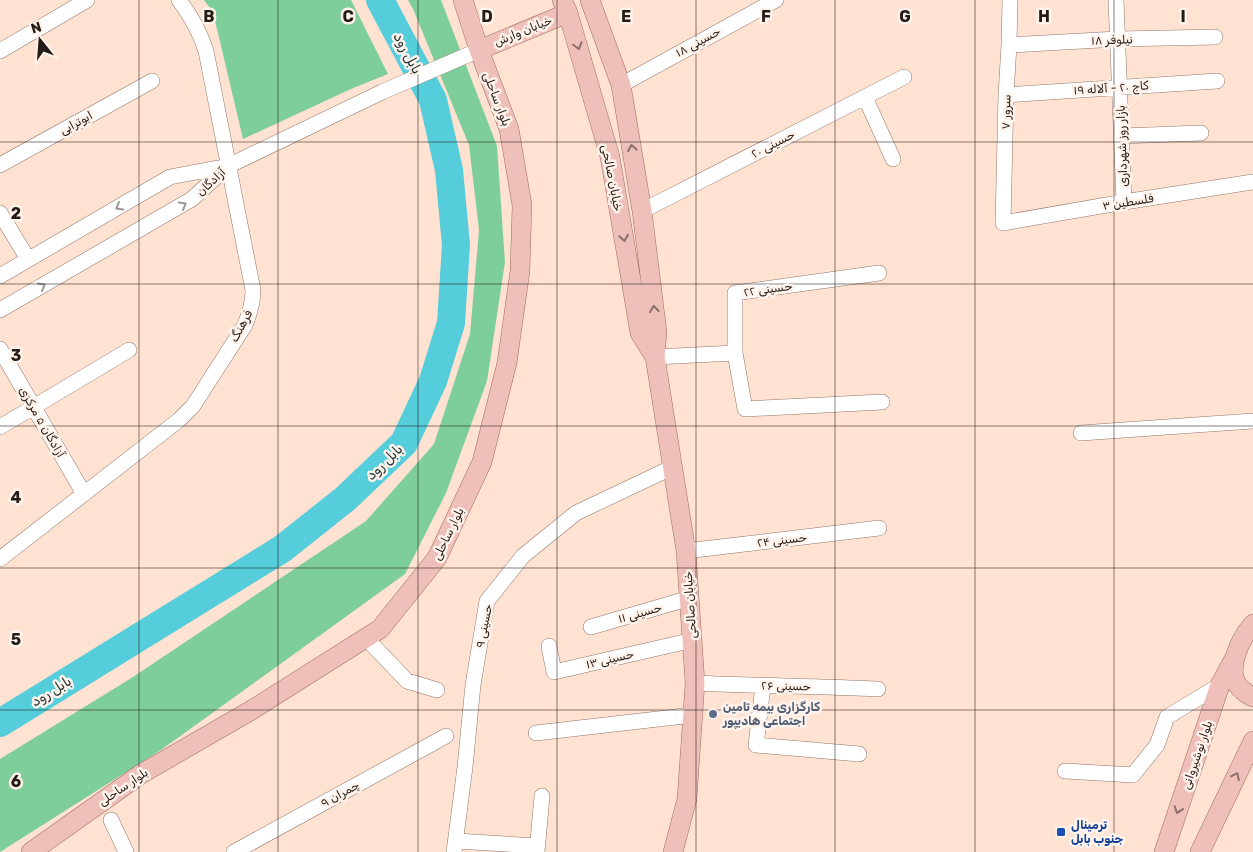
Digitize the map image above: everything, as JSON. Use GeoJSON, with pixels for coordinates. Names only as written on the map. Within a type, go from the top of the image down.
{"type":"FeatureCollection","features":[{"type":"Feature","properties":{"kind":"main road","name":"بلوار ساحلی"},"geometry":{"type":"LineString","coordinates":[[31,852],[141,774],[250,711],[380,629],[437,558],[482,462],[507,363],[520,270],[522,205],[510,129],[478,50],[463,0]]}},
{"type":"Feature","properties":{"kind":"main road","name":"خيابان صالحی"},"geometry":{"type":"LineString","coordinates":[[592,1],[621,85],[642,211],[656,332],[655,358],[686,551],[695,683],[687,799],[673,852]]}},
{"type":"Feature","properties":{"kind":"main road","name":"خیابان وارش"},"geometry":{"type":"LineString","coordinates":[[478,50],[565,7]]}},
{"type":"Feature","properties":{"kind":"main road","name":"خيابان صالحی"},"geometry":{"type":"LineString","coordinates":[[565,7],[610,157],[640,333],[655,358]]}},
{"type":"Feature","properties":{"kind":"main road","name":"بلوار نوشیروانی"},"geometry":{"type":"LineString","coordinates":[[1164,852],[1220,685],[1252,622]]}},
{"type":"Feature","properties":{"kind":"main road"},"geometry":{"type":"LineString","coordinates":[[1234,659],[1233,672],[1238,685],[1248,695],[1253,696]]}},
{"type":"Feature","properties":{"kind":"main road"},"geometry":{"type":"LineString","coordinates":[[1200,852],[1253,741]]}},
{"type":"Feature","properties":{"kind":"street"},"geometry":{"type":"LineString","coordinates":[[0,51],[87,0]]}},
{"type":"Feature","properties":{"kind":"street","name":"فرهنگ"},"geometry":{"type":"LineString","coordinates":[[0,559],[187,413],[240,333],[250,313],[253,290],[206,51],[198,29],[179,0]]}},
{"type":"Feature","properties":{"kind":"street","name":"حسینی ۱۸"},"geometry":{"type":"LineString","coordinates":[[621,85],[776,0]]}},
{"type":"Feature","properties":{"kind":"street","name":"سرور ۷"},"geometry":{"type":"LineString","coordinates":[[1003,223],[1010,0]]}},
{"type":"Feature","properties":{"kind":"street","name":"بازار روز شهرداری"},"geometry":{"type":"LineString","coordinates":[[1116,0],[1124,202]]}},
{"type":"Feature","properties":{"kind":"street","name":"نیلوفر ۱۸"},"geometry":{"type":"LineString","coordinates":[[1010,45],[1118,39],[1215,37]]}},
{"type":"Feature","properties":{"kind":"street"},"geometry":{"type":"LineString","coordinates":[[228,166],[382,92],[478,50]]}},
{"type":"Feature","properties":{"kind":"street","name":"حسینی ٢٠"},"geometry":{"type":"LineString","coordinates":[[642,211],[904,77]]}},
{"type":"Feature","properties":{"kind":"street","name":"ابوترابی"},"geometry":{"type":"LineString","coordinates":[[0,165],[152,81]]}},
{"type":"Feature","properties":{"kind":"street","name":"کاج ۲۰ - آلاله ۱۹"},"geometry":{"type":"LineString","coordinates":[[1006,95],[1216,81]]}},
{"type":"Feature","properties":{"kind":"street"},"geometry":{"type":"LineString","coordinates":[[865,97],[893,159]]}},
{"type":"Feature","properties":{"kind":"street"},"geometry":{"type":"LineString","coordinates":[[1122,136],[1201,133]]}},
{"type":"Feature","properties":{"kind":"street","name":"آزادگان"},"geometry":{"type":"LineString","coordinates":[[0,276],[170,177],[228,166]]}},
{"type":"Feature","properties":{"kind":"street","name":"آزادگان"},"geometry":{"type":"LineString","coordinates":[[0,310],[192,199],[228,166]]}},
{"type":"Feature","properties":{"kind":"street","name":"فلسطین ۳"},"geometry":{"type":"LineString","coordinates":[[1003,223],[1253,182]]}},
{"type":"Feature","properties":{"kind":"street"},"geometry":{"type":"LineString","coordinates":[[0,213],[28,259]]}},
{"type":"Feature","properties":{"kind":"street","name":"حسینی ۲۲"},"geometry":{"type":"LineString","coordinates":[[735,353],[735,293],[879,273]]}},
{"type":"Feature","properties":{"kind":"street","name":"آزادگان ۵ مرکزی"},"geometry":{"type":"LineString","coordinates":[[0,349],[84,494]]}},
{"type":"Feature","properties":{"kind":"street"},"geometry":{"type":"LineString","coordinates":[[0,428],[129,350]]}},
{"type":"Feature","properties":{"kind":"street"},"geometry":{"type":"LineString","coordinates":[[655,358],[735,353],[745,409],[882,402]]}},
{"type":"Feature","properties":{"kind":"street"},"geometry":{"type":"LineString","coordinates":[[1081,432],[1253,421]]}},
{"type":"Feature","properties":{"kind":"street","name":"حسینی ٩"},"geometry":{"type":"LineString","coordinates":[[455,846],[473,685],[487,601],[523,556],[576,513],[673,467]]}},
{"type":"Feature","properties":{"kind":"street","name":"حسینی ۲۴"},"geometry":{"type":"LineString","coordinates":[[686,551],[879,528]]}},
{"type":"Feature","properties":{"kind":"street","name":"حسینی ۱۱"},"geometry":{"type":"LineString","coordinates":[[591,627],[690,598]]}},
{"type":"Feature","properties":{"kind":"street"},"geometry":{"type":"LineString","coordinates":[[366,638],[406,681],[438,690]]}},
{"type":"Feature","properties":{"kind":"street","name":"حسینی ۱۳"},"geometry":{"type":"LineString","coordinates":[[549,646],[554,672],[692,640]]}},
{"type":"Feature","properties":{"kind":"street","name":"حسینی ۲۶"},"geometry":{"type":"LineString","coordinates":[[695,683],[878,689]]}},
{"type":"Feature","properties":{"kind":"street"},"geometry":{"type":"LineString","coordinates":[[1066,771],[1133,775],[1157,745],[1167,717],[1220,685]]}},
{"type":"Feature","properties":{"kind":"street"},"geometry":{"type":"LineString","coordinates":[[763,686],[756,745],[859,754]]}},
{"type":"Feature","properties":{"kind":"street"},"geometry":{"type":"LineString","coordinates":[[536,733],[693,715]]}},
{"type":"Feature","properties":{"kind":"street","name":"چمران ۹"},"geometry":{"type":"LineString","coordinates":[[234,852],[446,736]]}},
{"type":"Feature","properties":{"kind":"street"},"geometry":{"type":"LineString","coordinates":[[455,846],[538,849],[542,796]]}},
{"type":"Feature","properties":{"kind":"street"},"geometry":{"type":"LineString","coordinates":[[111,820],[126,852]]}},
{"type":"Feature","properties":{"kind":"green space"},"geometry":{"type":"Polygon","coordinates":[[[204,0],[351,0],[388,74],[243,139],[213,12],[204,0]]]}},
{"type":"Feature","properties":{"kind":"green space"},"geometry":{"type":"Polygon","coordinates":[[[408,0],[441,0],[497,146],[505,262],[487,381],[446,493],[405,574],[161,750],[0,852],[0,759],[133,677],[366,521],[434,444],[470,334],[479,230],[469,145],[408,0]]]}},
{"type":"Feature","properties":{"kind":"waterway","name":"بابل رود"},"geometry":{"type":"LineString","coordinates":[[0,723],[282,549],[345,499],[404,443],[433,381],[451,323],[456,245],[449,170],[433,100],[380,0]]}},
{"type":"Feature","properties":{"kind":"place","name":"کارگزاری بیمه تامین اجتماعی هادیپور"},"geometry":{"type":"Point","coordinates":[713,714]}},
{"type":"Feature","properties":{"kind":"place","name":"ترمینال جنوب بابل"},"geometry":{"type":"Point","coordinates":[1061,832]}}]}
